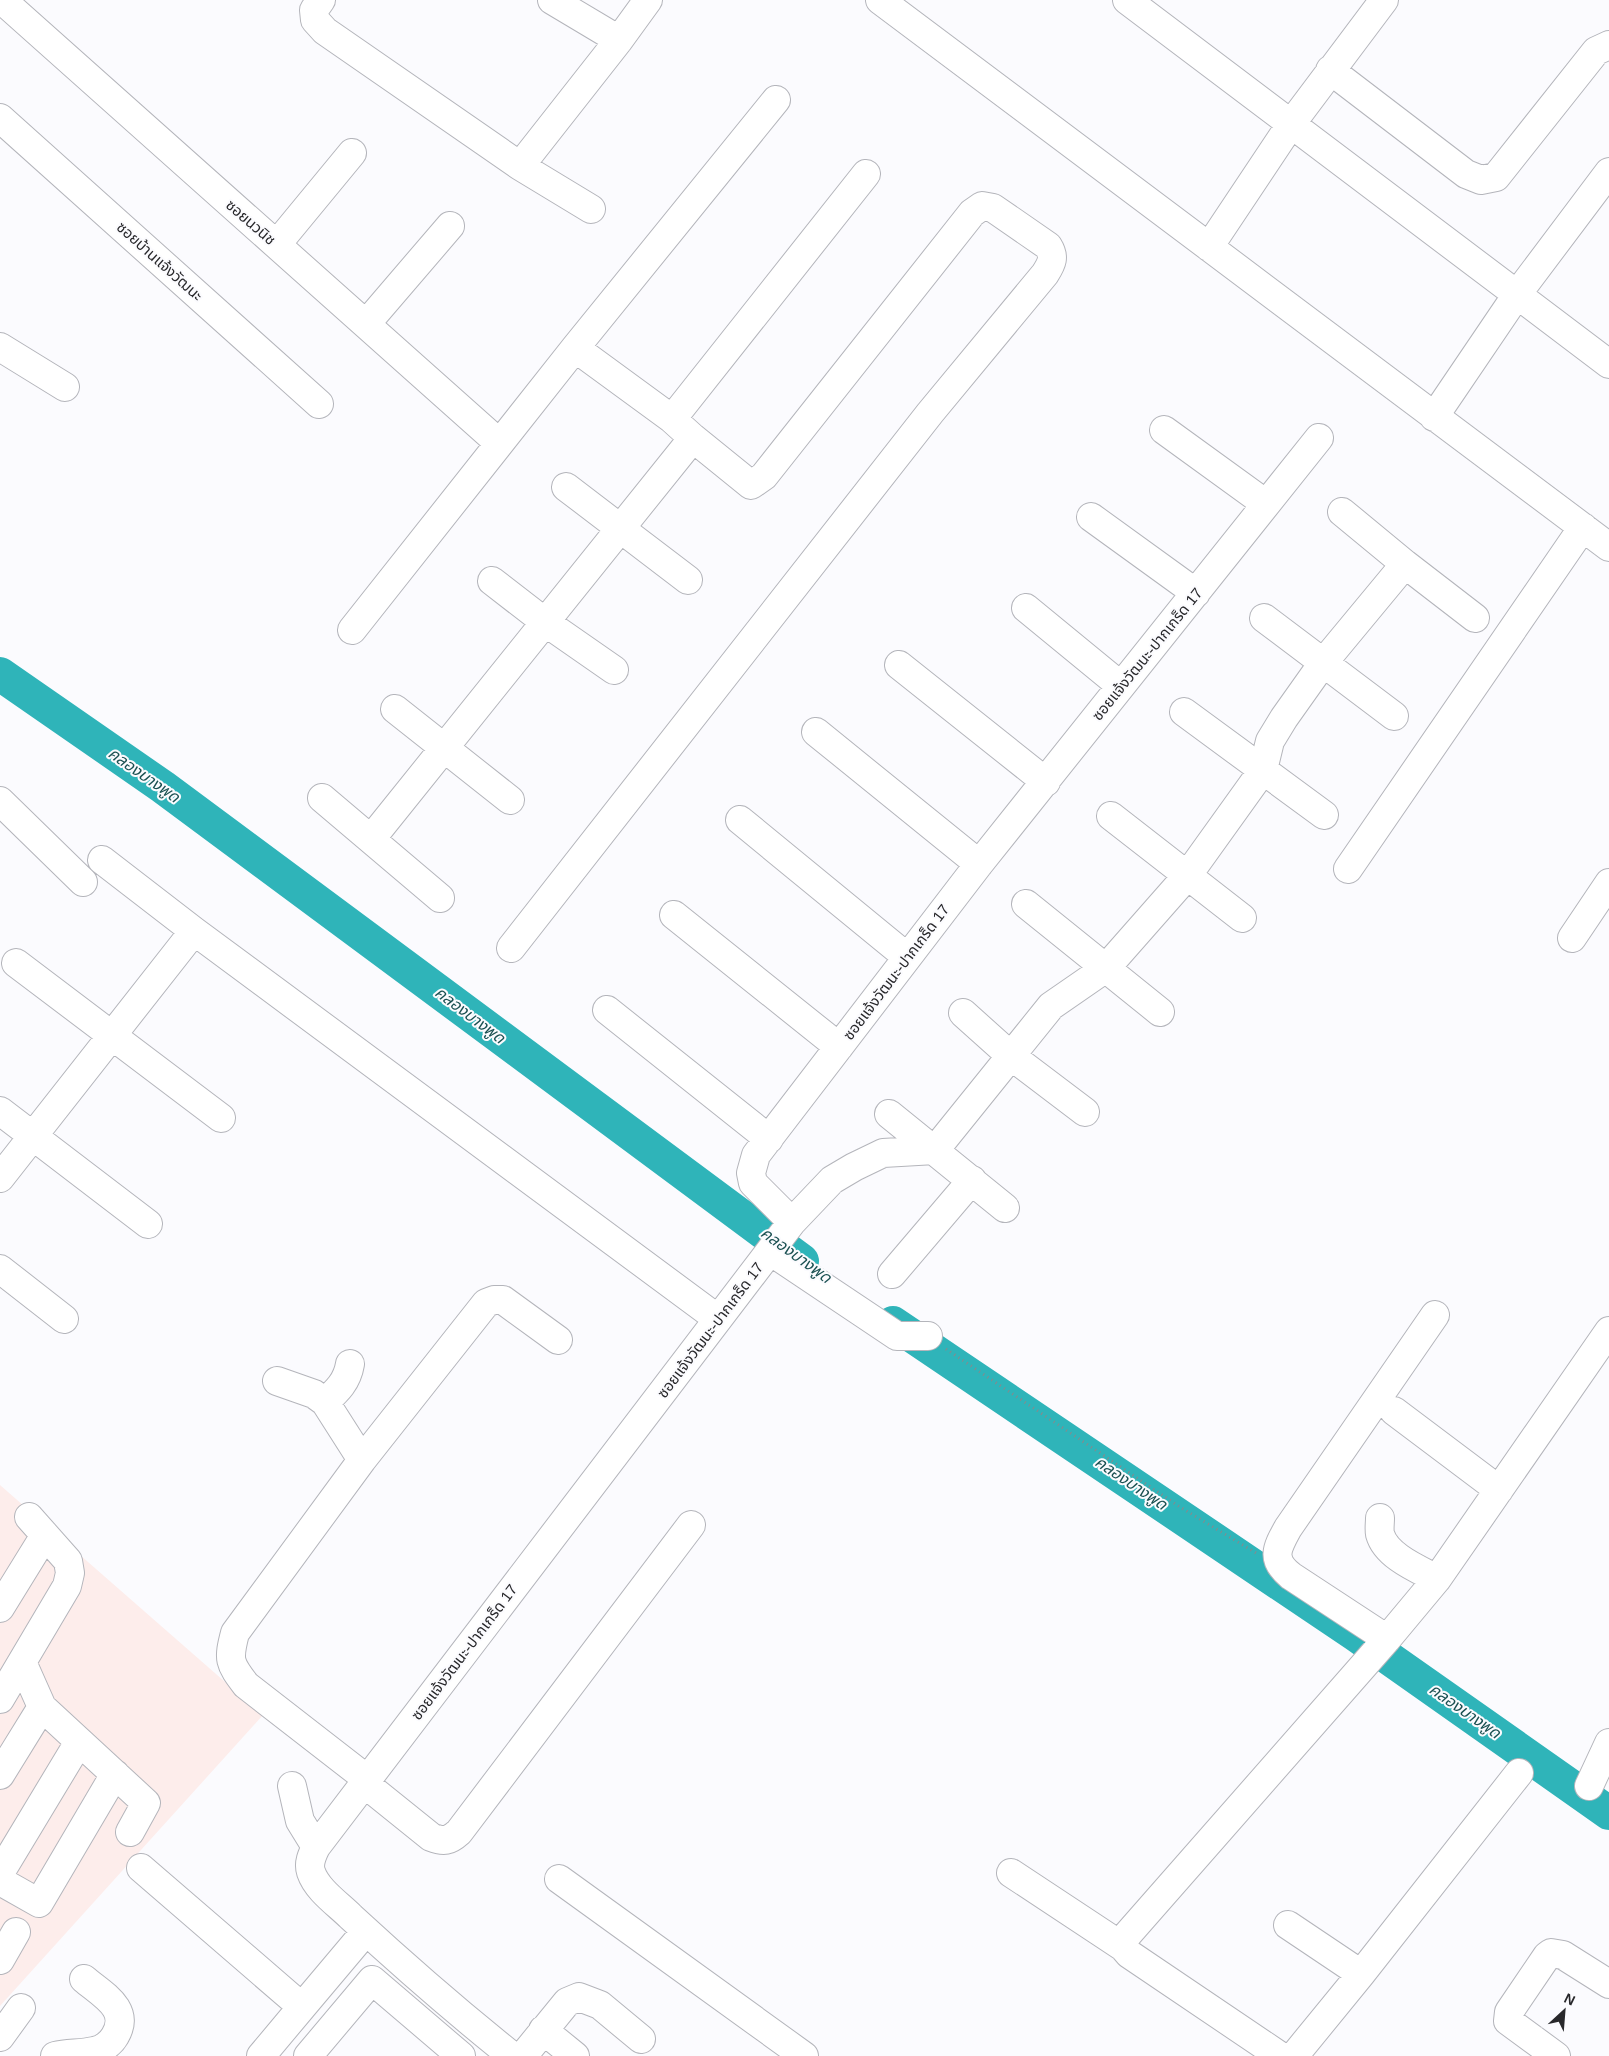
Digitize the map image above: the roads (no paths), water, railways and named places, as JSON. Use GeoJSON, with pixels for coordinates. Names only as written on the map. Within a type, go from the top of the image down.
{"type":"FeatureCollection","features":[{"type":"Feature","properties":{"kind":"street","name":"ซอยนวนิช"},"geometry":{"type":"LineString","coordinates":[[2,0],[500,443]]}},
{"type":"Feature","properties":{"kind":"street"},"geometry":{"type":"LineString","coordinates":[[321,0],[314,10],[315,20],[325,31],[520,166],[591,209]]}},
{"type":"Feature","properties":{"kind":"street"},"geometry":{"type":"LineString","coordinates":[[552,0],[619,40]]}},
{"type":"Feature","properties":{"kind":"street"},"geometry":{"type":"LineString","coordinates":[[520,166],[648,0]]}},
{"type":"Feature","properties":{"kind":"street"},"geometry":{"type":"LineString","coordinates":[[880,0],[1609,547]]}},
{"type":"Feature","properties":{"kind":"street"},"geometry":{"type":"LineString","coordinates":[[1127,0],[1518,293],[1609,364]]}},
{"type":"Feature","properties":{"kind":"street"},"geometry":{"type":"LineString","coordinates":[[1209,247],[1291,124],[1384,0]]}},
{"type":"Feature","properties":{"kind":"street"},"geometry":{"type":"LineString","coordinates":[[1330,70],[1466,174],[1481,180],[1496,177],[1596,51],[1609,44]]}},
{"type":"Feature","properties":{"kind":"street"},"geometry":{"type":"LineString","coordinates":[[352,630],[575,348],[776,100]]}},
{"type":"Feature","properties":{"kind":"street","name":"ซอยบ้านแจ้งวัฒนะ"},"geometry":{"type":"LineString","coordinates":[[3,125],[319,404]]}},
{"type":"Feature","properties":{"kind":"street"},"geometry":{"type":"LineString","coordinates":[[277,244],[352,153]]}},
{"type":"Feature","properties":{"kind":"street"},"geometry":{"type":"LineString","coordinates":[[1434,417],[1518,293],[1609,172]]}},
{"type":"Feature","properties":{"kind":"street"},"geometry":{"type":"LineString","coordinates":[[672,419],[866,174]]}},
{"type":"Feature","properties":{"kind":"street"},"geometry":{"type":"LineString","coordinates":[[510,948],[930,413],[1046,274],[1052,262],[1053,254],[1048,246],[993,208],[982,206],[972,213],[764,476],[751,485],[692,438],[672,419],[575,348]]}},
{"type":"Feature","properties":{"kind":"street"},"geometry":{"type":"LineString","coordinates":[[366,324],[450,226]]}},
{"type":"Feature","properties":{"kind":"street"},"geometry":{"type":"LineString","coordinates":[[0,347],[65,388]]}},
{"type":"Feature","properties":{"kind":"street"},"geometry":{"type":"LineString","coordinates":[[1164,430],[1266,504]]}},
{"type":"Feature","properties":{"kind":"street"},"geometry":{"type":"LineString","coordinates":[[370,839],[692,438]]}},
{"type":"Feature","properties":{"kind":"street","name":"ซอยแจ้งวัฒนะ-ปากเกร็ด 17"},"geometry":{"type":"LineString","coordinates":[[512,2056],[471,2023],[366,1931],[318,1886],[310,1871],[310,1858],[316,1847],[778,1240],[750,1173],[756,1155],[979,864],[1319,438]]}},
{"type":"Feature","properties":{"kind":"street"},"geometry":{"type":"LineString","coordinates":[[566,487],[688,580]]}},
{"type":"Feature","properties":{"kind":"street"},"geometry":{"type":"LineString","coordinates":[[1342,512],[1475,618]]}},
{"type":"Feature","properties":{"kind":"street"},"geometry":{"type":"LineString","coordinates":[[1091,517],[1196,593]]}},
{"type":"Feature","properties":{"kind":"street"},"geometry":{"type":"LineString","coordinates":[[1348,869],[1583,528]]}},
{"type":"Feature","properties":{"kind":"street"},"geometry":{"type":"LineString","coordinates":[[928,1336],[897,1336],[778,1240],[832,1180],[854,1167],[883,1154],[935,1150],[1051,1006],[1106,968],[1187,876],[1263,770],[1270,741],[1323,663],[1405,564]]}},
{"type":"Feature","properties":{"kind":"street"},"geometry":{"type":"LineString","coordinates":[[492,581],[545,622],[614,670]]}},
{"type":"Feature","properties":{"kind":"street"},"geometry":{"type":"LineString","coordinates":[[1026,608],[1122,686]]}},
{"type":"Feature","properties":{"kind":"street"},"geometry":{"type":"LineString","coordinates":[[1264,618],[1394,716]]}},
{"type":"Feature","properties":{"kind":"street"},"geometry":{"type":"LineString","coordinates":[[899,665],[1046,782]]}},
{"type":"Feature","properties":{"kind":"street"},"geometry":{"type":"LineString","coordinates":[[395,709],[510,800]]}},
{"type":"Feature","properties":{"kind":"street"},"geometry":{"type":"LineString","coordinates":[[1184,712],[1324,815]]}},
{"type":"Feature","properties":{"kind":"street"},"geometry":{"type":"LineString","coordinates":[[816,732],[979,864]]}},
{"type":"Feature","properties":{"kind":"street"},"geometry":{"type":"LineString","coordinates":[[322,798],[440,898]]}},
{"type":"Feature","properties":{"kind":"street"},"geometry":{"type":"LineString","coordinates":[[0,800],[83,882]]}},
{"type":"Feature","properties":{"kind":"street"},"geometry":{"type":"LineString","coordinates":[[1110,816],[1242,918]]}},
{"type":"Feature","properties":{"kind":"street"},"geometry":{"type":"LineString","coordinates":[[740,820],[907,957]]}},
{"type":"Feature","properties":{"kind":"street"},"geometry":{"type":"LineString","coordinates":[[102,860],[718,1319]]}},
{"type":"Feature","properties":{"kind":"street"},"geometry":{"type":"LineString","coordinates":[[1572,938],[1609,883]]}},
{"type":"Feature","properties":{"kind":"street"},"geometry":{"type":"LineString","coordinates":[[1026,904],[1160,1012]]}},
{"type":"Feature","properties":{"kind":"street"},"geometry":{"type":"LineString","coordinates":[[674,916],[839,1047]]}},
{"type":"Feature","properties":{"kind":"street"},"geometry":{"type":"LineString","coordinates":[[0,1178],[194,930]]}},
{"type":"Feature","properties":{"kind":"street"},"geometry":{"type":"LineString","coordinates":[[16,963],[221,1118]]}},
{"type":"Feature","properties":{"kind":"street"},"geometry":{"type":"LineString","coordinates":[[607,1010],[768,1139]]}},
{"type":"Feature","properties":{"kind":"street"},"geometry":{"type":"LineString","coordinates":[[963,1013],[1011,1056],[1085,1112]]}},
{"type":"Feature","properties":{"kind":"street"},"geometry":{"type":"LineString","coordinates":[[0,1111],[148,1224]]}},
{"type":"Feature","properties":{"kind":"street"},"geometry":{"type":"LineString","coordinates":[[889,1114],[1005,1208]]}},
{"type":"Feature","properties":{"kind":"street"},"geometry":{"type":"LineString","coordinates":[[892,1274],[972,1180]]}},
{"type":"Feature","properties":{"kind":"street"},"geometry":{"type":"LineString","coordinates":[[0,1270],[64,1319]]}},
{"type":"Feature","properties":{"kind":"street"},"geometry":{"type":"LineString","coordinates":[[558,1340],[503,1300],[494,1300],[486,1303],[362,1460],[248,1614],[235,1633],[230,1650],[231,1667],[246,1685],[366,1781],[431,1837],[440,1841],[450,1841],[460,1832],[691,1525]]}},
{"type":"Feature","properties":{"kind":"street"},"geometry":{"type":"LineString","coordinates":[[1378,1649],[1283,1569],[1277,1561],[1277,1552],[1288,1528],[1435,1315]]}},
{"type":"Feature","properties":{"kind":"street"},"geometry":{"type":"LineString","coordinates":[[1123,1947],[1128,1934],[1437,1579],[1609,1331]]}},
{"type":"Feature","properties":{"kind":"street"},"geometry":{"type":"LineString","coordinates":[[325,1402],[345,1381],[350,1364]]}},
{"type":"Feature","properties":{"kind":"street"},"geometry":{"type":"LineString","coordinates":[[277,1381],[314,1394],[325,1402],[362,1460]]}},
{"type":"Feature","properties":{"kind":"street"},"geometry":{"type":"LineString","coordinates":[[1394,1411],[1498,1490]]}},
{"type":"Feature","properties":{"kind":"street"},"geometry":{"type":"LineString","coordinates":[[1380,1518],[1380,1532],[1383,1540],[1392,1551],[1407,1563],[1437,1579]]}},
{"type":"Feature","properties":{"kind":"street"},"geometry":{"type":"LineString","coordinates":[[0,1608],[37,1526],[68,1561],[69,1580],[0,1699]]}},
{"type":"Feature","properties":{"kind":"street"},"geometry":{"type":"LineString","coordinates":[[22,1662],[42,1707],[146,1803],[130,1832]]}},
{"type":"Feature","properties":{"kind":"street"},"geometry":{"type":"LineString","coordinates":[[0,1775],[42,1707]]}},
{"type":"Feature","properties":{"kind":"street"},"geometry":{"type":"LineString","coordinates":[[0,1873],[79,1742]]}},
{"type":"Feature","properties":{"kind":"street"},"geometry":{"type":"LineString","coordinates":[[1589,1786],[1609,1743]]}},
{"type":"Feature","properties":{"kind":"street"},"geometry":{"type":"LineString","coordinates":[[1294,2056],[1519,1773]]}},
{"type":"Feature","properties":{"kind":"street"},"geometry":{"type":"LineString","coordinates":[[0,1881],[39,1903],[115,1774]]}},
{"type":"Feature","properties":{"kind":"street"},"geometry":{"type":"LineString","coordinates":[[292,1786],[300,1821],[316,1847]]}},
{"type":"Feature","properties":{"kind":"street"},"geometry":{"type":"LineString","coordinates":[[141,1868],[302,2007]]}},
{"type":"Feature","properties":{"kind":"street"},"geometry":{"type":"LineString","coordinates":[[1011,1873],[1123,1947],[1129,1954],[1280,2056]]}},
{"type":"Feature","properties":{"kind":"street"},"geometry":{"type":"LineString","coordinates":[[559,1879],[804,2056]]}},
{"type":"Feature","properties":{"kind":"street"},"geometry":{"type":"LineString","coordinates":[[1288,1925],[1361,1974]]}},
{"type":"Feature","properties":{"kind":"street"},"geometry":{"type":"LineString","coordinates":[[260,2056],[366,1931]]}},
{"type":"Feature","properties":{"kind":"street"},"geometry":{"type":"LineString","coordinates":[[0,1960],[16,1932]]}},
{"type":"Feature","properties":{"kind":"street"},"geometry":{"type":"LineString","coordinates":[[1556,2056],[1508,2022],[1509,2012],[1547,1956],[1551,1953],[1563,1955],[1609,1984]]}},
{"type":"Feature","properties":{"kind":"street"},"geometry":{"type":"LineString","coordinates":[[55,2056],[100,2049],[114,2039],[121,2027],[120,2012],[84,1979]]}},
{"type":"Feature","properties":{"kind":"street"},"geometry":{"type":"LineString","coordinates":[[308,2056],[372,1980],[461,2056]]}},
{"type":"Feature","properties":{"kind":"street"},"geometry":{"type":"LineString","coordinates":[[523,2056],[567,2002],[579,1997],[600,2005],[641,2039]]}},
{"type":"Feature","properties":{"kind":"street"},"geometry":{"type":"LineString","coordinates":[[0,2037],[21,2008]]}},
{"type":"Feature","properties":{"kind":"street"},"geometry":{"type":"LineString","coordinates":[[543,2030],[575,2056]]}},
{"type":"Feature","properties":{"kind":"waterway","name":"คลองบางพูด"},"geometry":{"type":"LineString","coordinates":[[0,674],[163,787],[802,1261]]}},
{"type":"Feature","properties":{"kind":"waterway","name":"คลองบางพูด"},"geometry":{"type":"LineString","coordinates":[[893,1323],[1356,1635],[1609,1813]]}}]}
